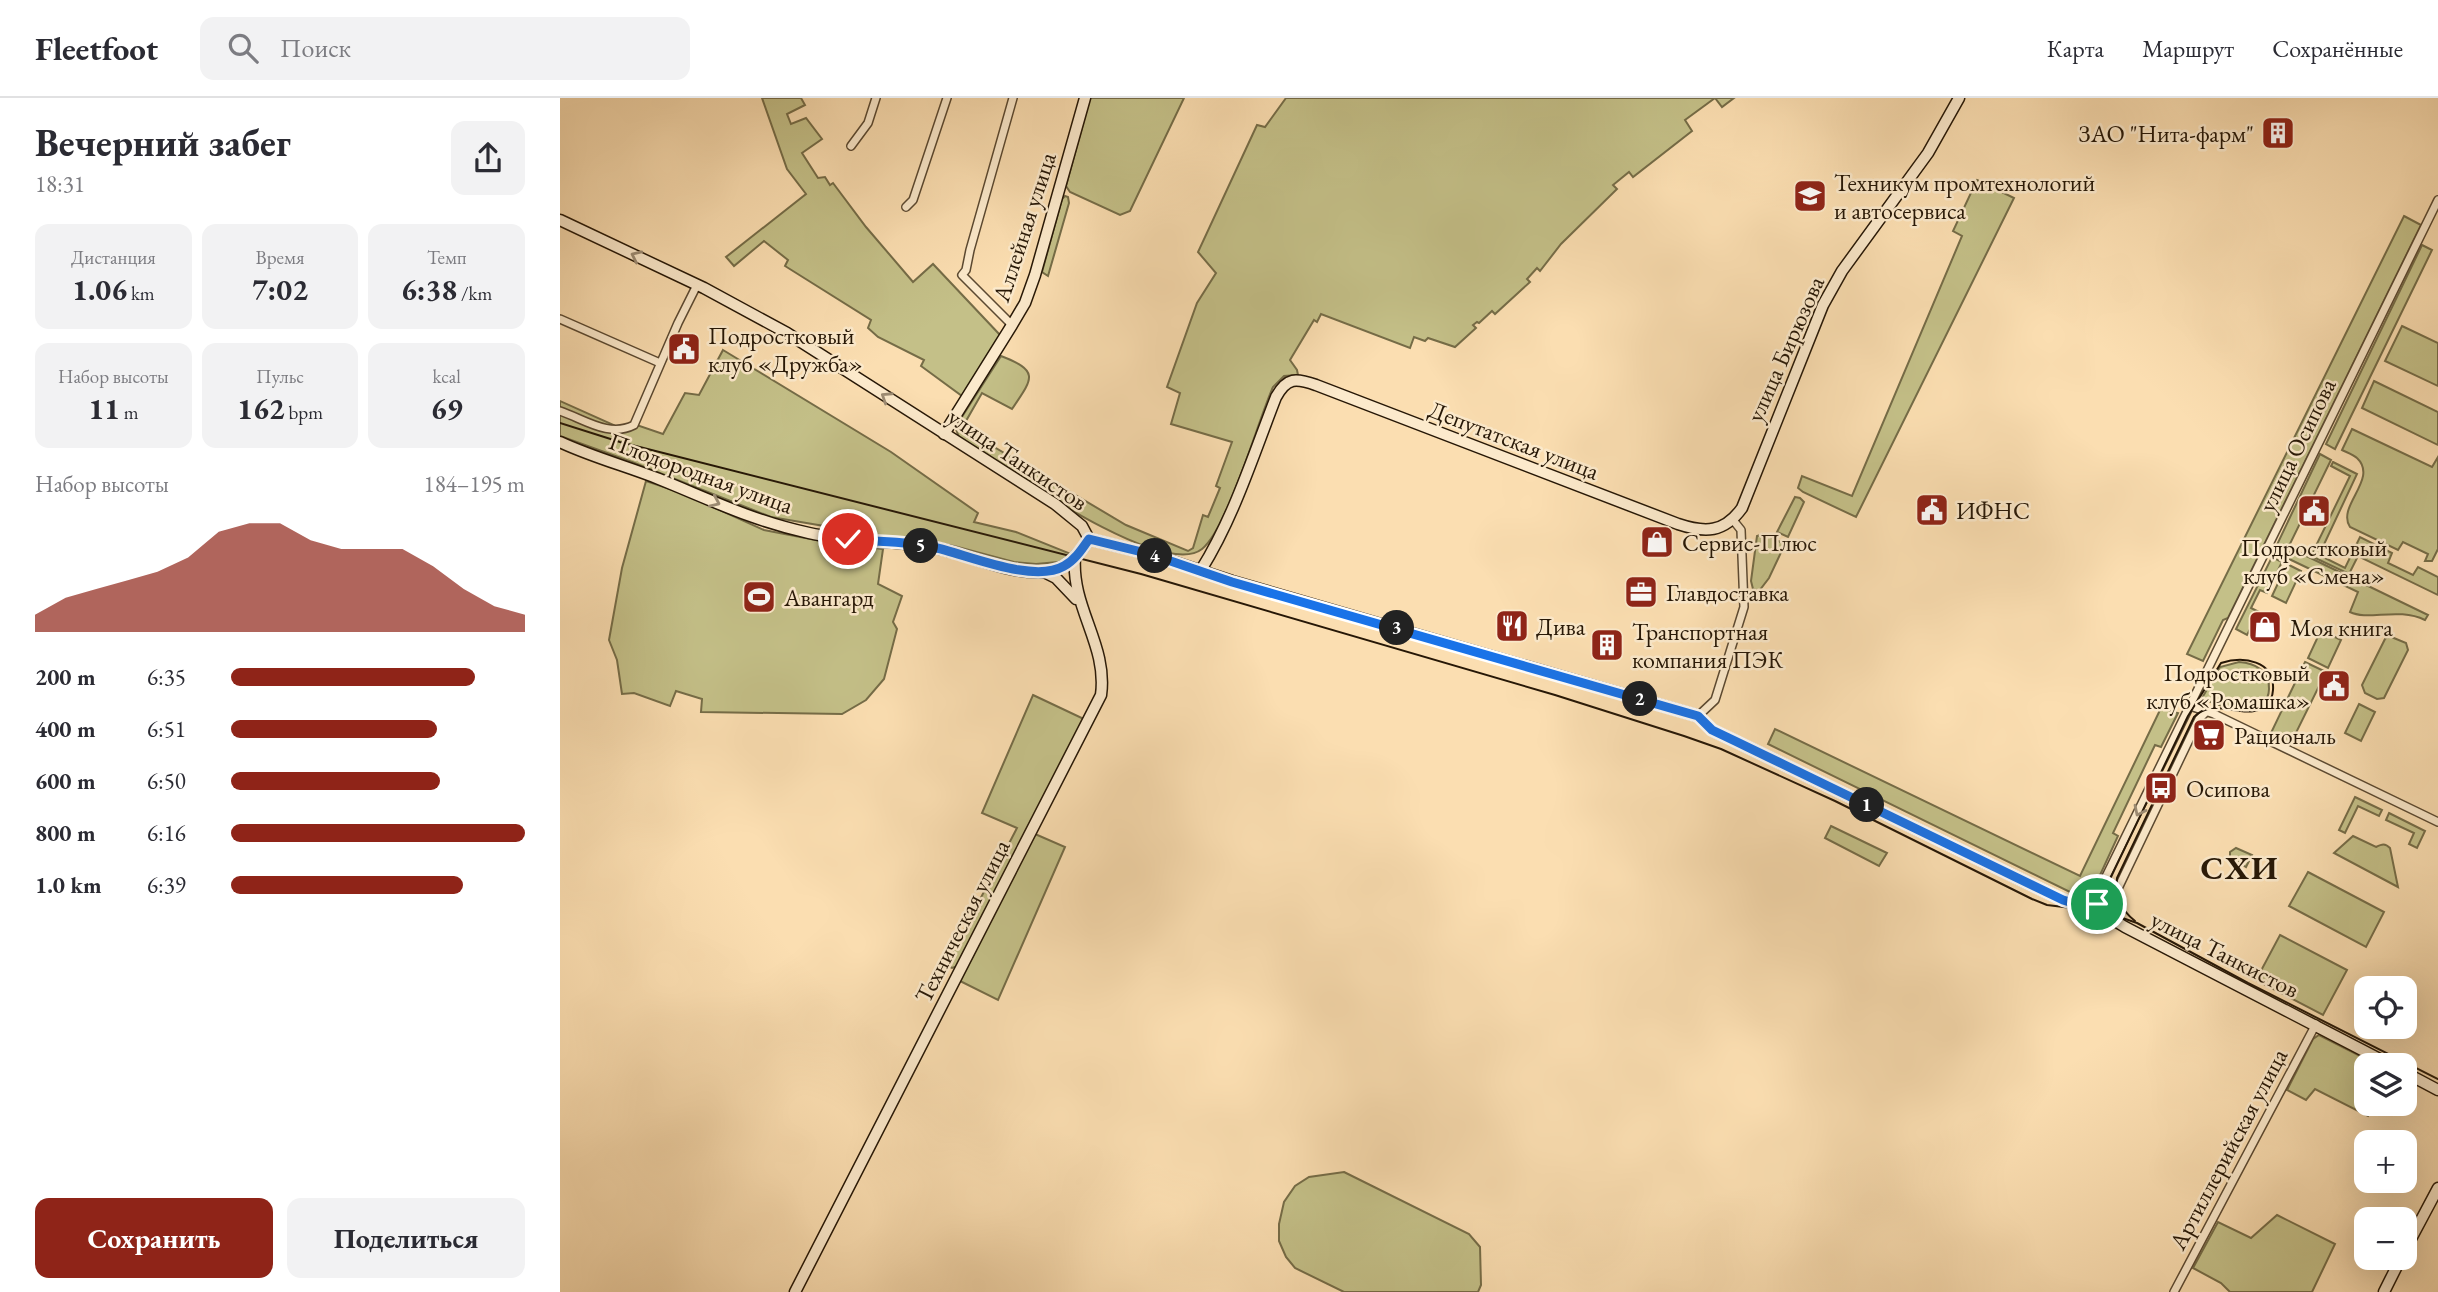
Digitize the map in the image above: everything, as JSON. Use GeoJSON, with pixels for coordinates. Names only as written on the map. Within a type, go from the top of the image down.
{"type":"FeatureCollection","features":[{"type":"Feature","properties":{"kind":"main road","name":"Аллейная улица"},"geometry":{"type":"LineString","coordinates":[[944,434],[1025,303],[1086,98]]}},
{"type":"Feature","properties":{"kind":"main road","name":"улица Бирюзова"},"geometry":{"type":"LineString","coordinates":[[1733,520],[1742,508],[1823,305],[1842,271],[1928,153],[1959,98]]}},
{"type":"Feature","properties":{"kind":"main road","name":"улица Танкистов"},"geometry":{"type":"LineString","coordinates":[[560,220],[697,285],[787,333],[1055,504],[1082,526],[1089,539],[1698,716],[1712,730],[2063,900],[2103,907],[2369,1053]]}},
{"type":"Feature","properties":{"kind":"main road","name":"Депутатская улица"},"geometry":{"type":"LineString","coordinates":[[1201,570],[1218,543],[1229,518],[1276,397],[1283,385],[1304,380],[1618,503],[1688,527],[1723,527],[1733,520]]}},
{"type":"Feature","properties":{"kind":"main road","name":"Плодородная улица"},"geometry":{"type":"LineString","coordinates":[[560,442],[768,524],[848,539],[932,547],[970,559],[1044,572]]}},
{"type":"Feature","properties":{"kind":"main road"},"geometry":{"type":"LineString","coordinates":[[1044,572],[1062,567],[1075,557],[1089,539]]}},
{"type":"Feature","properties":{"kind":"main road","name":"Техническая улица"},"geometry":{"type":"LineString","coordinates":[[795,1292],[1101,695],[1102,669],[1073,574],[1075,557]]}},
{"type":"Feature","properties":{"kind":"main road"},"geometry":{"type":"LineString","coordinates":[[1044,572],[1056,578],[1082,606]]}},
{"type":"Feature","properties":{"kind":"main road"},"geometry":{"type":"LineString","coordinates":[[2417,1079],[2438,1090]]}},
{"type":"Feature","properties":{"kind":"main road"},"geometry":{"type":"LineString","coordinates":[[2417,1228],[2438,1188]]}},
{"type":"Feature","properties":{"kind":"main road"},"geometry":{"type":"LineString","coordinates":[[2384,1292],[2395,1270]]}},
{"type":"Feature","properties":{"kind":"street"},"geometry":{"type":"LineString","coordinates":[[851,146],[868,123],[876,98]]}},
{"type":"Feature","properties":{"kind":"street"},"geometry":{"type":"LineString","coordinates":[[906,207],[913,200],[947,98]]}},
{"type":"Feature","properties":{"kind":"street"},"geometry":{"type":"LineString","coordinates":[[1012,326],[962,275],[966,270],[1013,98]]}},
{"type":"Feature","properties":{"kind":"street","name":"улица Осипова"},"geometry":{"type":"LineString","coordinates":[[2103,907],[2190,706],[2438,200]]}},
{"type":"Feature","properties":{"kind":"street"},"geometry":{"type":"LineString","coordinates":[[560,411],[610,430],[623,431],[634,425],[697,285]]}},
{"type":"Feature","properties":{"kind":"street"},"geometry":{"type":"LineString","coordinates":[[560,319],[660,363]]}},
{"type":"Feature","properties":{"kind":"street"},"geometry":{"type":"LineString","coordinates":[[1698,716],[1716,701],[1744,607],[1741,530],[1733,520]]}},
{"type":"Feature","properties":{"kind":"street"},"geometry":{"type":"LineString","coordinates":[[2190,706],[2214,714],[2438,822]]}},
{"type":"Feature","properties":{"kind":"street"},"geometry":{"type":"LineString","coordinates":[[2103,907],[2199,719],[2205,713]]}},
{"type":"Feature","properties":{"kind":"street","name":"Артиллерийская улица"},"geometry":{"type":"LineString","coordinates":[[2174,1292],[2316,1024]]}},
{"type":"Feature","properties":{"kind":"shaded area"},"geometry":{"type":"Polygon","coordinates":[[[762,98],[801,98],[805,105],[787,114],[791,124],[806,118],[822,139],[802,153],[818,178],[825,177],[830,185],[833,183],[913,282],[933,264],[1000,335],[962,396],[921,366],[924,360],[878,337],[868,328],[871,320],[785,266],[788,260],[764,241],[734,266],[726,257],[806,194],[787,169],[762,98]]]}},
{"type":"Feature","properties":{"kind":"shaded area"},"geometry":{"type":"Polygon","coordinates":[[[1090,98],[1184,98],[1130,211],[1120,215],[1070,192],[1066,186],[1090,98]]]}},
{"type":"Feature","properties":{"kind":"shaded area"},"geometry":{"type":"Polygon","coordinates":[[[1286,98],[1715,98],[1685,120],[1692,131],[1633,177],[1629,172],[1613,185],[1617,189],[1561,244],[1540,271],[1537,268],[1527,279],[1530,282],[1495,314],[1492,311],[1473,325],[1476,328],[1455,347],[1428,338],[1425,341],[1414,337],[1410,348],[1321,314],[1317,322],[1314,320],[1290,360],[1298,375],[1284,376],[1273,387],[1232,498],[1212,537],[1202,549],[1182,554],[1153,549],[1118,535],[1081,516],[960,440],[956,429],[958,423],[1001,356],[1014,361],[1027,371],[1029,377],[1025,390],[1012,409],[982,393],[962,428],[1126,525],[1188,551],[1193,548],[1203,515],[1208,517],[1220,488],[1216,486],[1232,442],[1171,424],[1180,393],[1167,387],[1197,303],[1216,273],[1198,252],[1257,125],[1265,127],[1286,98]]]}},
{"type":"Feature","properties":{"kind":"shaded area"},"geometry":{"type":"Polygon","coordinates":[[[1715,98],[1734,98],[1722,107],[1715,98]]]}},
{"type":"Feature","properties":{"kind":"shaded area"},"geometry":{"type":"Polygon","coordinates":[[[1977,180],[2014,198],[1856,517],[1803,492],[1798,488],[1802,476],[1852,496],[1962,236],[1953,231],[1977,180]]]}},
{"type":"Feature","properties":{"kind":"shaded area"},"geometry":{"type":"Polygon","coordinates":[[[1065,196],[1068,197],[1069,203],[1048,276],[1042,272],[1065,196]]]}},
{"type":"Feature","properties":{"kind":"shaded area"},"geometry":{"type":"Polygon","coordinates":[[[2404,216],[2421,225],[2228,618],[2223,620],[2203,661],[2187,654],[2404,216]]]}},
{"type":"Feature","properties":{"kind":"shaded area"},"geometry":{"type":"Polygon","coordinates":[[[2422,245],[2432,250],[2335,449],[2326,444],[2422,245]]]}},
{"type":"Feature","properties":{"kind":"shaded area"},"geometry":{"type":"Polygon","coordinates":[[[2402,326],[2438,343],[2438,386],[2385,361],[2402,326]]]}},
{"type":"Feature","properties":{"kind":"shaded area"},"geometry":{"type":"Polygon","coordinates":[[[723,350],[891,452],[978,513],[974,522],[1016,532],[1071,554],[1064,561],[1058,562],[1014,562],[954,546],[850,534],[830,527],[771,517],[560,436],[560,401],[620,428],[631,423],[663,434],[685,393],[699,395],[723,350]]]}},
{"type":"Feature","properties":{"kind":"shaded area"},"geometry":{"type":"Polygon","coordinates":[[[2374,381],[2438,412],[2438,445],[2362,408],[2374,381]]]}},
{"type":"Feature","properties":{"kind":"shaded area"},"geometry":{"type":"Polygon","coordinates":[[[2352,429],[2432,467],[2438,457],[2438,549],[2432,561],[2425,561],[2428,554],[2403,542],[2398,550],[2350,527],[2348,510],[2363,475],[2357,458],[2342,450],[2352,429]]]}},
{"type":"Feature","properties":{"kind":"shaded area"},"geometry":{"type":"Polygon","coordinates":[[[2320,454],[2331,460],[2284,556],[2274,551],[2320,454]]]}},
{"type":"Feature","properties":{"kind":"shaded area"},"geometry":{"type":"Polygon","coordinates":[[[2333,462],[2357,474],[2319,555],[2345,568],[2360,537],[2392,553],[2388,563],[2413,575],[2418,567],[2438,577],[2438,595],[2358,556],[2349,574],[2311,556],[2350,476],[2331,466],[2333,462]]]}},
{"type":"Feature","properties":{"kind":"shaded area","name":"Авангард"},"geometry":{"type":"Polygon","coordinates":[[[646,481],[682,493],[764,530],[883,549],[878,584],[902,596],[893,622],[897,629],[884,679],[866,700],[842,714],[701,712],[702,699],[676,691],[670,706],[634,693],[622,694],[617,660],[609,640],[622,568],[646,481]]]}},
{"type":"Feature","properties":{"kind":"shaded area"},"geometry":{"type":"Polygon","coordinates":[[[1795,497],[1804,502],[1788,537],[1777,532],[1795,497]]]}},
{"type":"Feature","properties":{"kind":"shaded area"},"geometry":{"type":"Polygon","coordinates":[[[1763,534],[1785,544],[1769,578],[1759,591],[1753,589],[1751,581],[1757,536],[1763,534]]]}},
{"type":"Feature","properties":{"kind":"shaded area"},"geometry":{"type":"Polygon","coordinates":[[[2292,549],[2428,615],[2425,620],[2415,616],[2350,612],[2358,592],[2287,558],[2292,549]]]}},
{"type":"Feature","properties":{"kind":"shaded area"},"geometry":{"type":"Polygon","coordinates":[[[2272,557],[2282,562],[2267,593],[2260,590],[2251,608],[2259,612],[2247,635],[2236,629],[2272,557]]]}},
{"type":"Feature","properties":{"kind":"shaded area"},"geometry":{"type":"Polygon","coordinates":[[[2287,564],[2301,571],[2286,603],[2272,596],[2287,564]]]}},
{"type":"Feature","properties":{"kind":"shaded area"},"geometry":{"type":"Polygon","coordinates":[[[2321,630],[2341,640],[2328,668],[2308,658],[2321,630]]]}},
{"type":"Feature","properties":{"kind":"shaded area"},"geometry":{"type":"Polygon","coordinates":[[[2389,636],[2406,643],[2408,650],[2384,698],[2377,699],[2365,693],[2362,685],[2389,636]]]}},
{"type":"Feature","properties":{"kind":"shaded area"},"geometry":{"type":"Polygon","coordinates":[[[2239,662],[2256,666],[2267,677],[2269,691],[2264,702],[2256,707],[2240,709],[2202,698],[2220,667],[2239,662]]]}},
{"type":"Feature","properties":{"kind":"shaded area"},"geometry":{"type":"Polygon","coordinates":[[[2305,662],[2326,672],[2290,745],[2270,735],[2305,662]]]}},
{"type":"Feature","properties":{"kind":"shaded area"},"geometry":{"type":"Polygon","coordinates":[[[1033,695],[1086,720],[958,966],[952,968],[946,965],[1017,828],[982,813],[1033,695]]]}},
{"type":"Feature","properties":{"kind":"shaded area"},"geometry":{"type":"Polygon","coordinates":[[[2359,704],[2375,712],[2361,741],[2345,733],[2359,704]]]}},
{"type":"Feature","properties":{"kind":"shaded area"},"geometry":{"type":"Polygon","coordinates":[[[2161,708],[2178,713],[2161,747],[2155,745],[2113,833],[2118,836],[2095,886],[2083,894],[2072,893],[1768,744],[1775,729],[2080,876],[2161,708]]]}},
{"type":"Feature","properties":{"kind":"shaded area"},"geometry":{"type":"Polygon","coordinates":[[[2355,797],[2382,810],[2379,816],[2358,806],[2345,833],[2339,830],[2355,797]]]}},
{"type":"Feature","properties":{"kind":"shaded area"},"geometry":{"type":"Polygon","coordinates":[[[2389,813],[2425,831],[2417,848],[2409,844],[2414,833],[2386,820],[2389,813]]]}},
{"type":"Feature","properties":{"kind":"shaded area"},"geometry":{"type":"Polygon","coordinates":[[[1831,826],[1887,853],[1879,866],[1825,838],[1831,826]]]}},
{"type":"Feature","properties":{"kind":"shaded area"},"geometry":{"type":"Polygon","coordinates":[[[1035,834],[1065,847],[998,1000],[960,981],[1035,834]]]}},
{"type":"Feature","properties":{"kind":"shaded area"},"geometry":{"type":"Polygon","coordinates":[[[2353,836],[2376,847],[2383,844],[2390,848],[2398,887],[2334,853],[2353,836]]]}},
{"type":"Feature","properties":{"kind":"shaded area"},"geometry":{"type":"Polygon","coordinates":[[[2236,848],[2252,855],[2246,867],[2230,857],[2230,852],[2236,848]]]}},
{"type":"Feature","properties":{"kind":"shaded area"},"geometry":{"type":"Polygon","coordinates":[[[2308,872],[2384,912],[2366,947],[2289,906],[2308,872]]]}},
{"type":"Feature","properties":{"kind":"shaded area"},"geometry":{"type":"Polygon","coordinates":[[[2280,935],[2347,970],[2323,1015],[2256,980],[2280,935]]]}},
{"type":"Feature","properties":{"kind":"shaded area"},"geometry":{"type":"Polygon","coordinates":[[[2319,1035],[2354,1053],[2354,1109],[2315,1089],[2306,1100],[2287,1090],[2313,1039],[2319,1035]]]}},
{"type":"Feature","properties":{"kind":"shaded area"},"geometry":{"type":"Polygon","coordinates":[[[1344,1172],[1469,1234],[1480,1247],[1481,1285],[1478,1292],[1344,1292],[1295,1268],[1286,1257],[1279,1241],[1279,1224],[1284,1202],[1295,1186],[1309,1177],[1344,1172]]]}},
{"type":"Feature","properties":{"kind":"shaded area"},"geometry":{"type":"Polygon","coordinates":[[[2277,1215],[2335,1244],[2312,1292],[2230,1292],[2221,1283],[2193,1268],[2218,1222],[2251,1238],[2277,1215]]]}},
{"type":"Feature","properties":{"kind":"tram line"},"geometry":{"type":"LineString","coordinates":[[560,423],[620,442],[1141,574],[1555,695],[1684,736],[1721,749],[1835,801],[2032,899],[2047,905],[2105,912],[2137,923],[2248,983],[2438,1079]]}},
{"type":"Feature","properties":{"kind":"tram line"},"geometry":{"type":"LineString","coordinates":[[2072,905],[2093,896],[2110,879],[2188,716],[2221,663],[2239,660],[2263,666],[2269,672],[2273,692],[2263,708],[2245,712],[2210,708],[2194,717],[2117,878],[2120,902],[2135,921]]}},
{"type":"Feature","properties":{"kind":"place","name":"ЗАО \"Нита-фарм\""},"geometry":{"type":"Point","coordinates":[2278,133]}},
{"type":"Feature","properties":{"kind":"place","name":"Техникум промтехнологий и автосервиса"},"geometry":{"type":"Point","coordinates":[1810,196]}},
{"type":"Feature","properties":{"kind":"place","name":"Подростковый клуб «Дружба»"},"geometry":{"type":"Point","coordinates":[684,349]}},
{"type":"Feature","properties":{"kind":"place","name":"ИФНС"},"geometry":{"type":"Point","coordinates":[1932,510]}},
{"type":"Feature","properties":{"kind":"place","name":"Подростковый клуб «Смена»"},"geometry":{"type":"Point","coordinates":[2314,511]}},
{"type":"Feature","properties":{"kind":"place","name":"Сервис-Плюс"},"geometry":{"type":"Point","coordinates":[1657,542]}},
{"type":"Feature","properties":{"kind":"place","name":"Главдоставка"},"geometry":{"type":"Point","coordinates":[1641,592]}},
{"type":"Feature","properties":{"kind":"place","name":"Авангард"},"geometry":{"type":"Point","coordinates":[759,597]}},
{"type":"Feature","properties":{"kind":"place","name":"Дива"},"geometry":{"type":"Point","coordinates":[1512,626]}},
{"type":"Feature","properties":{"kind":"place","name":"Моя книга"},"geometry":{"type":"Point","coordinates":[2265,627]}},
{"type":"Feature","properties":{"kind":"place","name":"Транспортная компания ПЭК"},"geometry":{"type":"Point","coordinates":[1607,645]}},
{"type":"Feature","properties":{"kind":"place","name":"Подростковый клуб «Ромашка»"},"geometry":{"type":"Point","coordinates":[2334,686]}},
{"type":"Feature","properties":{"kind":"place","name":"Рациональ"},"geometry":{"type":"Point","coordinates":[2209,735]}},
{"type":"Feature","properties":{"kind":"place","name":"Осипова"},"geometry":{"type":"Point","coordinates":[2161,788]}},
{"type":"Feature","properties":{"kind":"district","name":"СХИ"},"geometry":{"type":"Point","coordinates":[2240,868]}},
{"type":"Feature","properties":{"kind":"route"},"geometry":{"type":"LineString","coordinates":[[848,539],[932,547],[970,559],[1044,572],[1062,567],[1082,551],[1089,539],[1150,554],[1232,582],[1698,716],[1712,730],[2063,900],[2076,904],[2097,904]]}}]}
